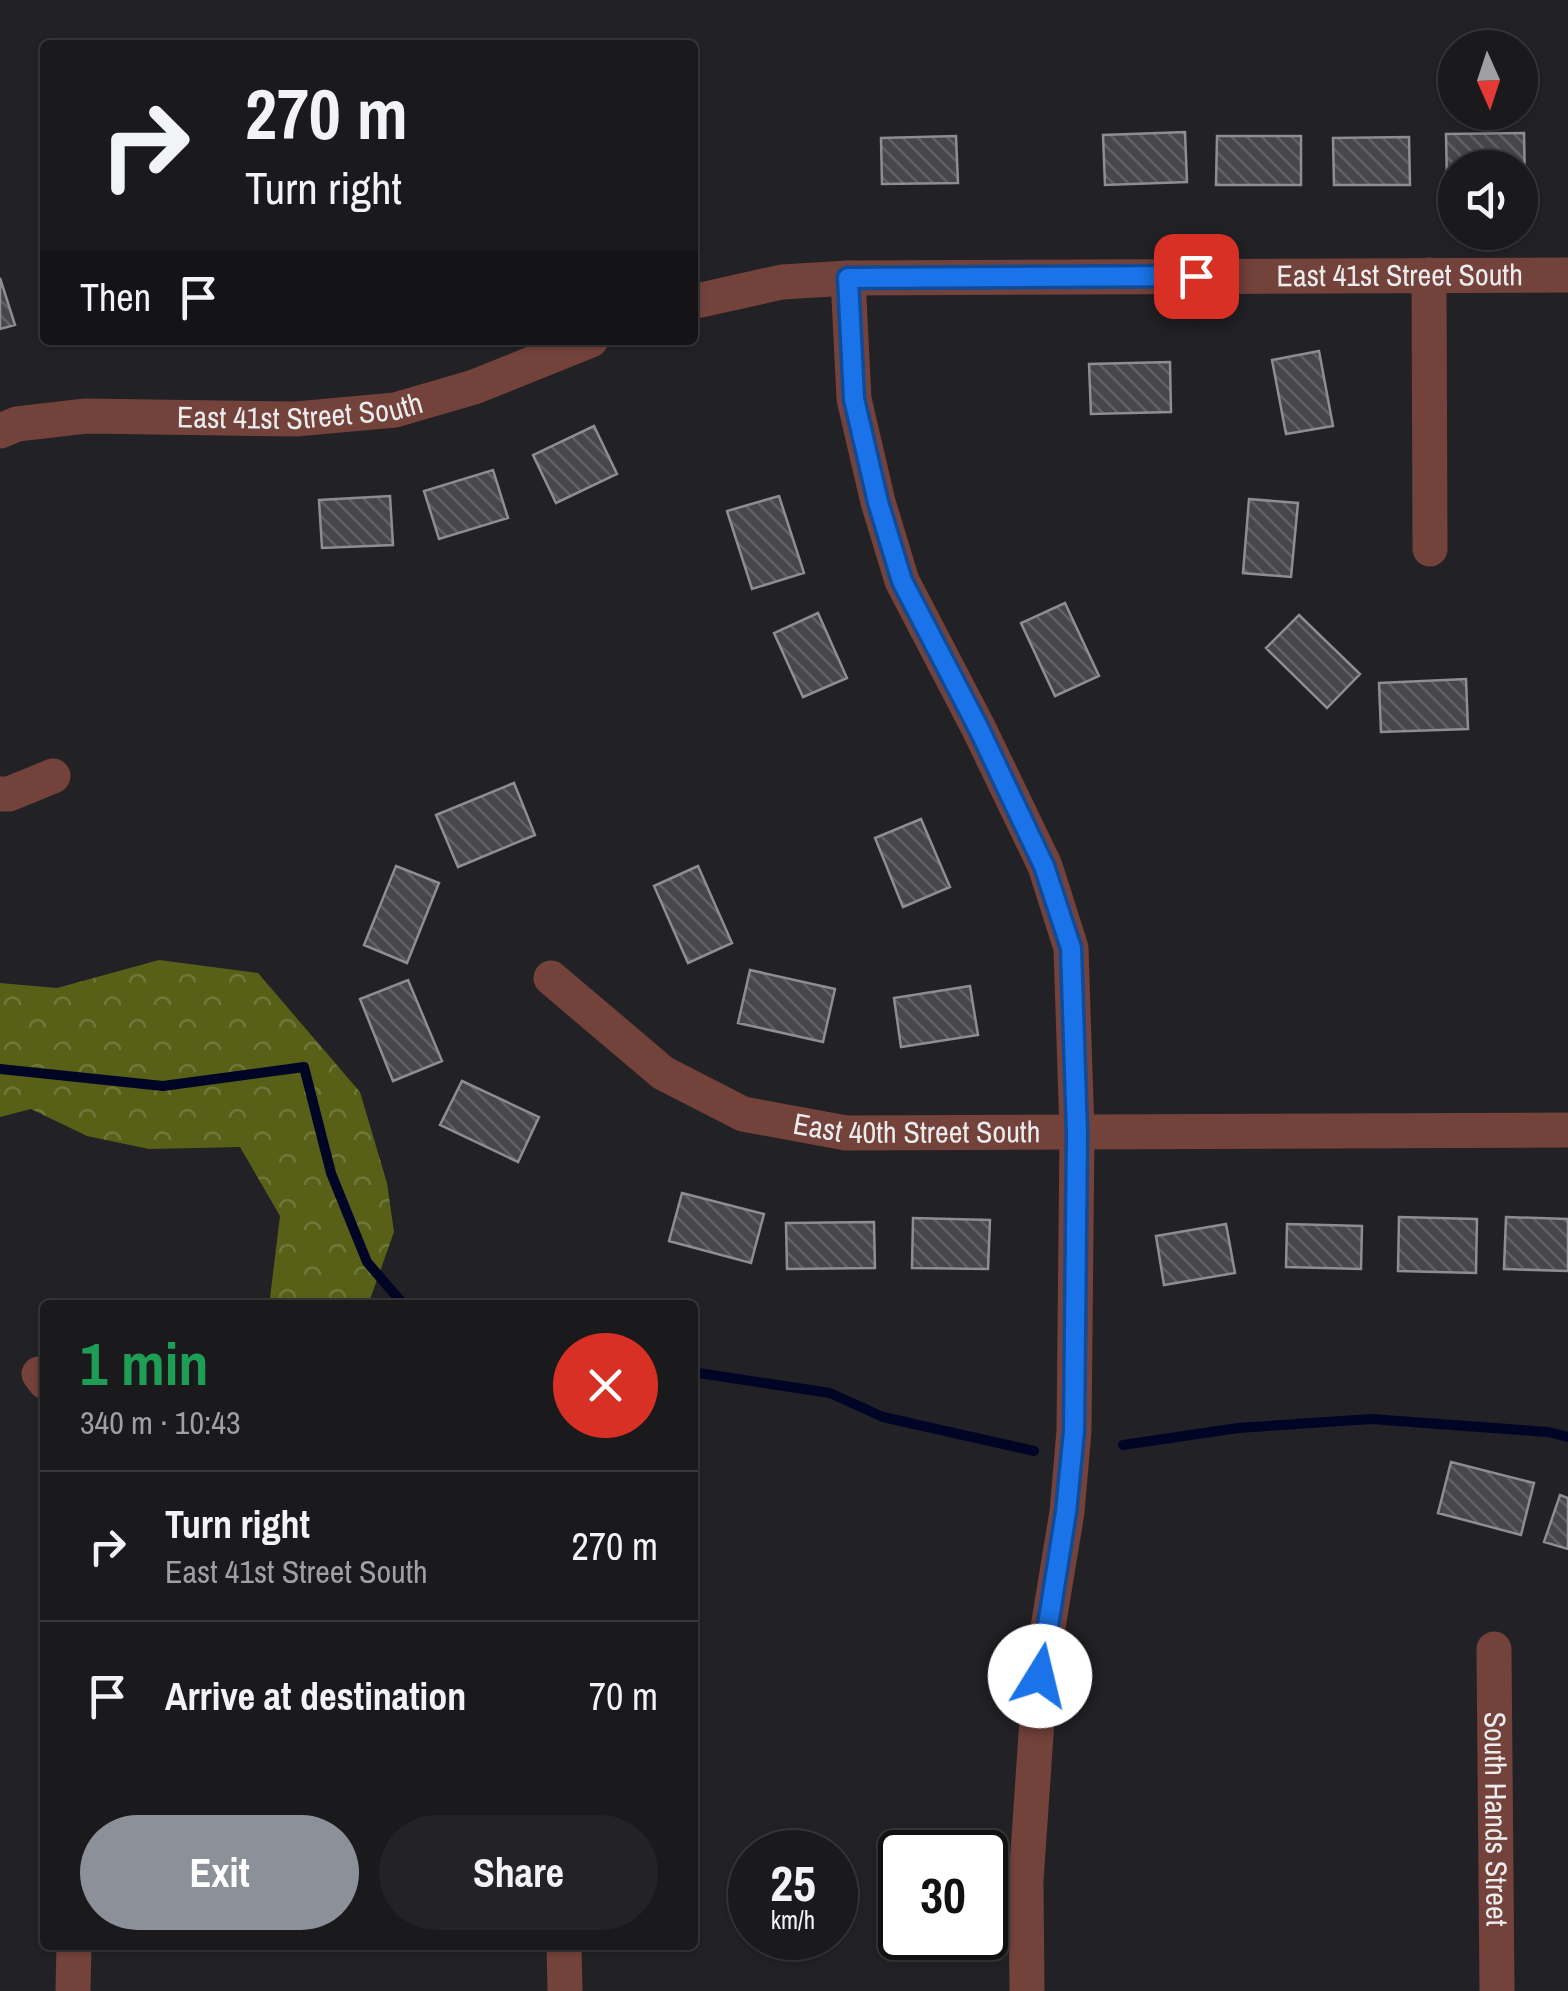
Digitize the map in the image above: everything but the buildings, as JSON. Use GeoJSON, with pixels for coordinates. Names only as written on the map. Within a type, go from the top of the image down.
{"type":"FeatureCollection","features":[{"type":"Feature","properties":{"kind":"street"},"geometry":{"type":"LineString","coordinates":[[1429,275],[1430,549]]}},
{"type":"Feature","properties":{"kind":"street","name":"East 41st Street South"},"geometry":{"type":"LineString","coordinates":[[698,301],[782,282],[848,278],[1568,275]]}},
{"type":"Feature","properties":{"kind":"street"},"geometry":{"type":"LineString","coordinates":[[848,278],[854,399],[878,502],[902,581],[1044,866],[1071,948],[1077,1133],[1074,1431],[1066,1512],[1040,1676],[1026,1881],[1027,1991]]}},
{"type":"Feature","properties":{"kind":"street","name":"East 41st Street South"},"geometry":{"type":"LineString","coordinates":[[0,431],[17,424],[86,416],[296,419],[395,410],[474,387],[579,345]]}},
{"type":"Feature","properties":{"kind":"street"},"geometry":{"type":"LineString","coordinates":[[0,794],[53,776]]}},
{"type":"Feature","properties":{"kind":"street","name":"East 40th Street South"},"geometry":{"type":"LineString","coordinates":[[551,978],[664,1073],[742,1114],[846,1133],[1568,1130]]}},
{"type":"Feature","properties":{"kind":"street","name":"South Hands Street"},"geometry":{"type":"LineString","coordinates":[[1494,1649],[1496,1991]]}},
{"type":"Feature","properties":{"kind":"street"},"geometry":{"type":"LineString","coordinates":[[74,1950],[74,1991]]}},
{"type":"Feature","properties":{"kind":"street"},"geometry":{"type":"LineString","coordinates":[[564,1950],[565,1991]]}},
{"type":"Feature","properties":{"kind":"green space"},"geometry":{"type":"Polygon","coordinates":[[[159,960],[258,973],[360,1092],[387,1183],[394,1232],[370,1300],[270,1298],[280,1216],[240,1147],[149,1149],[87,1136],[31,1109],[0,1117],[0,983],[57,988],[159,960]]]}},
{"type":"Feature","properties":{"kind":"waterway"},"geometry":{"type":"LineString","coordinates":[[0,1069],[163,1086],[304,1067],[331,1173],[367,1262],[400,1300]]}},
{"type":"Feature","properties":{"kind":"waterway"},"geometry":{"type":"LineString","coordinates":[[698,1373],[830,1393],[883,1417],[1034,1451]]}},
{"type":"Feature","properties":{"kind":"waterway"},"geometry":{"type":"LineString","coordinates":[[1123,1445],[1238,1428],[1371,1419],[1548,1432],[1568,1437]]}},
{"type":"Feature","properties":{"kind":"route"},"geometry":{"type":"LineString","coordinates":[[1040,1676],[1066,1512],[1074,1431],[1077,1133],[1071,948],[1044,866],[902,581],[878,502],[854,399],[848,278],[1196,276]]}}]}
